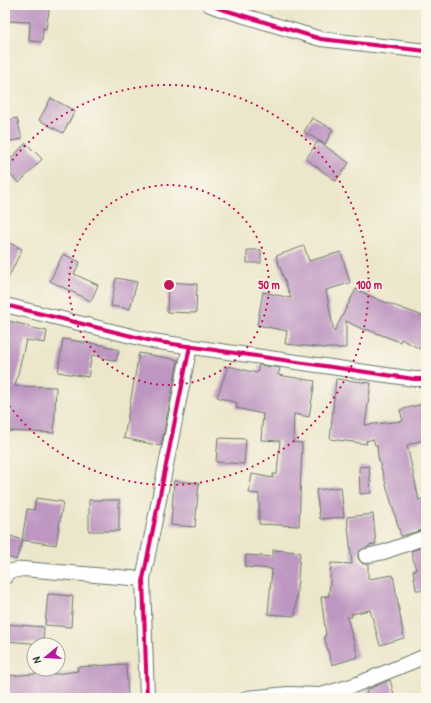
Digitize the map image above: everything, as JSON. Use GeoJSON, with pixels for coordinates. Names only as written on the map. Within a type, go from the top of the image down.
{"type":"FeatureCollection","features":[{"type":"Feature","properties":{"kind":"street"},"geometry":{"type":"LineString","coordinates":[[210,5],[321,39],[426,51]]}},
{"type":"Feature","properties":{"kind":"street"},"geometry":{"type":"LineString","coordinates":[[5,305],[152,341],[414,379],[426,379]]}},
{"type":"Feature","properties":{"kind":"street"},"geometry":{"type":"LineString","coordinates":[[147,698],[143,579],[190,346]]}},
{"type":"Feature","properties":{"kind":"street"},"geometry":{"type":"LineString","coordinates":[[366,556],[384,552],[426,537]]}},
{"type":"Feature","properties":{"kind":"street"},"geometry":{"type":"LineString","coordinates":[[5,577],[7,572],[23,569],[143,579]]}},
{"type":"Feature","properties":{"kind":"street"},"geometry":{"type":"LineString","coordinates":[[247,698],[288,694],[321,695],[355,685],[426,656]]}},
{"type":"Feature","properties":{"kind":"building"},"geometry":{"type":"Polygon","coordinates":[[[5,5],[50,5],[46,29],[43,28],[42,42],[29,41],[30,22],[5,21],[5,5]]]}},
{"type":"Feature","properties":{"kind":"building"},"geometry":{"type":"Polygon","coordinates":[[[51,98],[75,111],[63,133],[39,120],[51,98]]]}},
{"type":"Feature","properties":{"kind":"building"},"geometry":{"type":"Polygon","coordinates":[[[17,118],[22,139],[5,142],[5,121],[17,118]]]}},
{"type":"Feature","properties":{"kind":"building"},"geometry":{"type":"Polygon","coordinates":[[[312,118],[333,129],[325,144],[304,132],[312,118]]]}},
{"type":"Feature","properties":{"kind":"building"},"geometry":{"type":"Polygon","coordinates":[[[318,141],[349,163],[336,181],[306,159],[318,141]]]}},
{"type":"Feature","properties":{"kind":"building"},"geometry":{"type":"Polygon","coordinates":[[[26,143],[26,146],[27,144],[42,159],[19,183],[5,170],[5,165],[26,143]]]}},
{"type":"Feature","properties":{"kind":"building"},"geometry":{"type":"Polygon","coordinates":[[[5,241],[22,249],[5,285],[5,241]]]}},
{"type":"Feature","properties":{"kind":"building"},"geometry":{"type":"Polygon","coordinates":[[[304,246],[309,261],[341,252],[350,283],[326,290],[334,332],[356,289],[379,300],[426,317],[426,352],[401,339],[400,342],[366,329],[366,331],[346,321],[346,348],[325,348],[285,344],[287,331],[257,325],[263,292],[291,298],[276,256],[304,246]]]}},
{"type":"Feature","properties":{"kind":"building"},"geometry":{"type":"Polygon","coordinates":[[[247,250],[261,250],[261,263],[247,263],[247,250]]]}},
{"type":"Feature","properties":{"kind":"building"},"geometry":{"type":"Polygon","coordinates":[[[63,254],[80,262],[74,274],[98,285],[91,301],[50,281],[63,254]]]}},
{"type":"Feature","properties":{"kind":"building"},"geometry":{"type":"Polygon","coordinates":[[[116,278],[137,282],[130,309],[111,306],[116,278]]]}},
{"type":"Feature","properties":{"kind":"building"},"geometry":{"type":"Polygon","coordinates":[[[168,282],[197,284],[196,313],[167,312],[168,282]]]}},
{"type":"Feature","properties":{"kind":"building"},"geometry":{"type":"Polygon","coordinates":[[[5,320],[47,331],[45,343],[26,340],[15,386],[56,387],[54,433],[5,431],[5,320]]]}},
{"type":"Feature","properties":{"kind":"building"},"geometry":{"type":"Polygon","coordinates":[[[63,339],[102,345],[119,350],[116,361],[92,355],[88,377],[58,372],[63,339]]]}},
{"type":"Feature","properties":{"kind":"building"},"geometry":{"type":"Polygon","coordinates":[[[139,353],[178,360],[161,446],[124,438],[139,353]]]}},
{"type":"Feature","properties":{"kind":"building"},"geometry":{"type":"Polygon","coordinates":[[[259,365],[280,368],[278,375],[315,381],[309,417],[294,414],[293,442],[302,443],[299,526],[259,524],[259,494],[249,493],[252,474],[273,478],[273,474],[277,474],[280,441],[261,440],[263,414],[236,408],[237,403],[217,397],[228,366],[257,373],[259,365]]]}},
{"type":"Feature","properties":{"kind":"building"},"geometry":{"type":"Polygon","coordinates":[[[336,379],[371,383],[365,425],[403,421],[400,410],[426,403],[426,439],[407,445],[419,500],[426,498],[426,529],[401,536],[378,457],[377,445],[375,445],[373,439],[366,441],[367,444],[330,439],[336,379]]]}},
{"type":"Feature","properties":{"kind":"building"},"geometry":{"type":"Polygon","coordinates":[[[218,438],[246,439],[244,464],[216,462],[218,438]]]}},
{"type":"Feature","properties":{"kind":"building"},"geometry":{"type":"Polygon","coordinates":[[[369,466],[371,493],[360,494],[359,467],[369,466]]]}},
{"type":"Feature","properties":{"kind":"building"},"geometry":{"type":"Polygon","coordinates":[[[174,481],[199,483],[195,527],[171,525],[174,481]]]}},
{"type":"Feature","properties":{"kind":"building"},"geometry":{"type":"Polygon","coordinates":[[[341,487],[344,517],[320,519],[316,490],[341,487]]]}},
{"type":"Feature","properties":{"kind":"building"},"geometry":{"type":"Polygon","coordinates":[[[36,498],[63,502],[56,545],[23,540],[16,560],[5,556],[5,544],[8,535],[22,540],[27,509],[34,510],[36,498]]]}},
{"type":"Feature","properties":{"kind":"building"},"geometry":{"type":"Polygon","coordinates":[[[89,500],[119,500],[119,531],[89,531],[89,500]]]}},
{"type":"Feature","properties":{"kind":"building"},"geometry":{"type":"Polygon","coordinates":[[[373,514],[376,544],[369,545],[369,547],[361,550],[358,554],[358,558],[363,564],[368,564],[368,579],[393,575],[404,638],[380,645],[370,610],[351,614],[352,617],[347,617],[358,657],[332,665],[324,636],[326,635],[321,597],[329,596],[331,563],[352,564],[347,517],[373,514]]]}},
{"type":"Feature","properties":{"kind":"building"},"geometry":{"type":"Polygon","coordinates":[[[426,546],[426,593],[423,593],[422,590],[416,590],[413,570],[416,570],[411,551],[426,546]]]}},
{"type":"Feature","properties":{"kind":"building"},"geometry":{"type":"Polygon","coordinates":[[[273,550],[300,552],[295,616],[268,614],[272,569],[245,567],[246,555],[273,557],[273,550]]]}},
{"type":"Feature","properties":{"kind":"building"},"geometry":{"type":"Polygon","coordinates":[[[48,594],[73,596],[71,627],[45,625],[48,594]]]}},
{"type":"Feature","properties":{"kind":"building"},"geometry":{"type":"Polygon","coordinates":[[[5,624],[44,627],[43,637],[26,637],[26,643],[5,641],[5,624]]]}},
{"type":"Feature","properties":{"kind":"building"},"geometry":{"type":"Polygon","coordinates":[[[126,664],[128,698],[5,698],[5,676],[26,675],[26,677],[66,677],[66,673],[78,671],[77,667],[126,664]]]}},
{"type":"Feature","properties":{"kind":"building"},"geometry":{"type":"Polygon","coordinates":[[[390,680],[395,698],[368,698],[366,690],[390,680]]]}},
{"type":"Feature","properties":{"kind":"cycle path"},"geometry":{"type":"LineString","coordinates":[[210,5],[321,39],[426,51]]}},
{"type":"Feature","properties":{"kind":"cycle path"},"geometry":{"type":"LineString","coordinates":[[5,305],[152,341],[414,379],[426,379]]}},
{"type":"Feature","properties":{"kind":"cycle path"},"geometry":{"type":"LineString","coordinates":[[147,698],[143,579],[190,346]]}}]}
